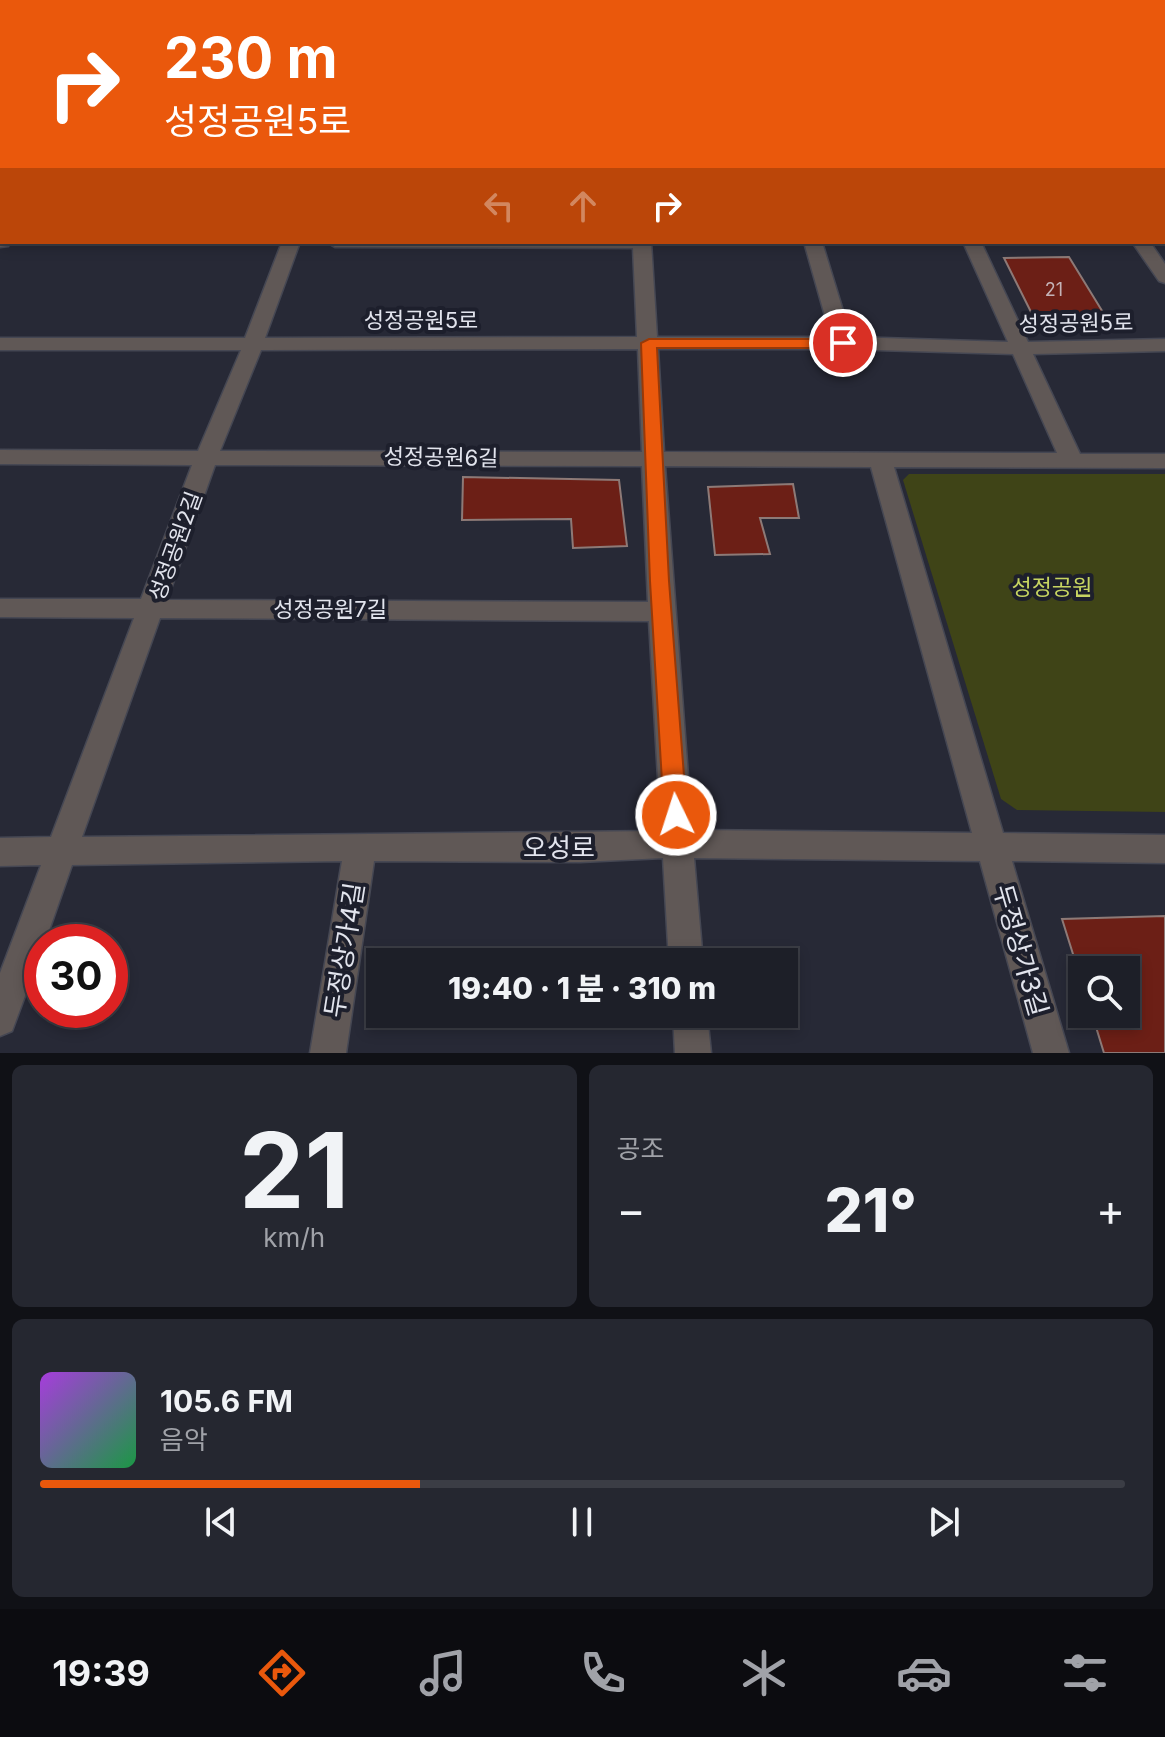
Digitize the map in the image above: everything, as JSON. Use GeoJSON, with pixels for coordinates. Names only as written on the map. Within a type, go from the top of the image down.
{"type":"FeatureCollection","features":[{"type":"Feature","properties":{"kind":"street","name":"성정공원2길"},"geometry":{"type":"LineString","coordinates":[[0,1019],[207,455],[290,244]]}},
{"type":"Feature","properties":{"kind":"street"},"geometry":{"type":"LineString","coordinates":[[642,244],[661,612],[685,948]]}},
{"type":"Feature","properties":{"kind":"street"},"geometry":{"type":"LineString","coordinates":[[814,244],[843,343]]}},
{"type":"Feature","properties":{"kind":"street"},"geometry":{"type":"LineString","coordinates":[[973,244],[1072,461]]}},
{"type":"Feature","properties":{"kind":"street"},"geometry":{"type":"LineString","coordinates":[[1142,244],[1165,277]]}},
{"type":"Feature","properties":{"kind":"street","name":"성정공원5로"},"geometry":{"type":"LineString","coordinates":[[0,344],[843,343],[1023,348],[1165,345]]}},
{"type":"Feature","properties":{"kind":"street","name":"성정공원6길"},"geometry":{"type":"LineString","coordinates":[[0,457],[207,455],[1165,461]]}},
{"type":"Feature","properties":{"kind":"street"},"geometry":{"type":"LineString","coordinates":[[881,461],[991,847]]}},
{"type":"Feature","properties":{"kind":"street","name":"성정공원7길"},"geometry":{"type":"LineString","coordinates":[[0,608],[661,612]]}},
{"type":"Feature","properties":{"kind":"street","name":"오성로"},"geometry":{"type":"LineString","coordinates":[[0,852],[360,847],[580,848],[678,844],[1165,849]]}},
{"type":"Feature","properties":{"kind":"street","name":"두정상가4길"},"geometry":{"type":"LineString","coordinates":[[328,1053],[360,847]]}},
{"type":"Feature","properties":{"kind":"street","name":"두정상가3길"},"geometry":{"type":"LineString","coordinates":[[991,847],[1051,1053]]}},
{"type":"Feature","properties":{"kind":"street"},"geometry":{"type":"LineString","coordinates":[[691,1028],[693,1053]]}},
{"type":"Feature","properties":{"kind":"green space","name":"성정공원"},"geometry":{"type":"Polygon","coordinates":[[[909,474],[1165,474],[1165,812],[1017,810],[1001,799],[903,480],[909,474]]]}},
{"type":"Feature","properties":{"kind":"building"},"geometry":{"type":"Polygon","coordinates":[[[1069,257],[1112,327],[1052,328],[1035,320],[1004,258],[1069,257]]]}},
{"type":"Feature","properties":{"kind":"building"},"geometry":{"type":"Polygon","coordinates":[[[463,477],[619,480],[627,546],[573,548],[571,519],[462,520],[463,477]]]}},
{"type":"Feature","properties":{"kind":"building"},"geometry":{"type":"Polygon","coordinates":[[[793,484],[799,518],[760,518],[770,554],[715,555],[708,487],[793,484]]]}},
{"type":"Feature","properties":{"kind":"building"},"geometry":{"type":"Polygon","coordinates":[[[1165,916],[1165,1053],[1104,1053],[1096,1028],[1140,1028],[1140,956],[1074,956],[1062,919],[1165,916]]]}},
{"type":"Feature","properties":{"kind":"route"},"geometry":{"type":"LineString","coordinates":[[676,815],[659,581],[649,343],[843,343]]}}]}
